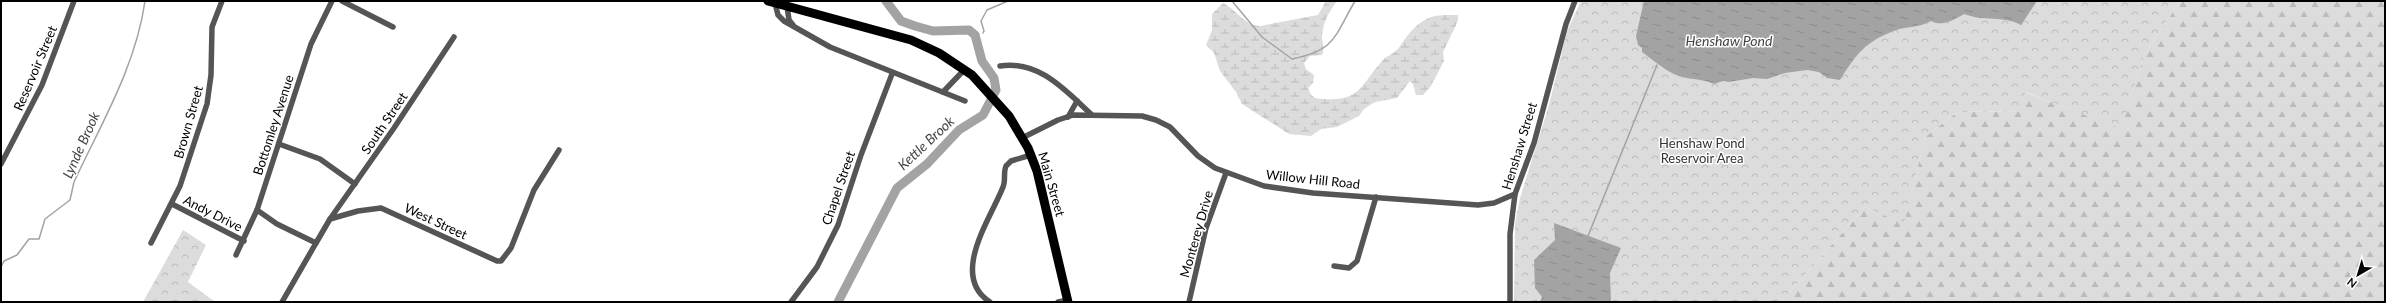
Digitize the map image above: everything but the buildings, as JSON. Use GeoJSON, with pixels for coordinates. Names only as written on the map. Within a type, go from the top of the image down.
{"type":"FeatureCollection","features":[{"type":"Feature","properties":{"kind":"highway","name":"Main Street"},"geometry":{"type":"LineString","coordinates":[[771,2],[911,40],[939,53],[965,69],[992,96],[1022,138],[1031,155],[1040,183],[1068,301]]}},
{"type":"Feature","properties":{"kind":"street","name":"Reservoir Street"},"geometry":{"type":"LineString","coordinates":[[1,164],[42,85],[74,1]]}},
{"type":"Feature","properties":{"kind":"street","name":"Brown Street"},"geometry":{"type":"LineString","coordinates":[[152,243],[172,204],[184,174],[208,97],[212,75],[211,30],[222,1]]}},
{"type":"Feature","properties":{"kind":"street","name":"Bottomley Avenue"},"geometry":{"type":"LineString","coordinates":[[236,255],[244,241],[257,210],[311,44],[332,1]]}},
{"type":"Feature","properties":{"kind":"street"},"geometry":{"type":"LineString","coordinates":[[342,1],[394,27]]}},
{"type":"Feature","properties":{"kind":"street","name":"Henshaw Street"},"geometry":{"type":"LineString","coordinates":[[1510,302],[1510,234],[1515,194],[1534,143],[1566,24],[1575,1]]}},
{"type":"Feature","properties":{"kind":"street","name":"Main Street"},"geometry":{"type":"LineString","coordinates":[[771,2],[778,15],[793,26],[830,48],[892,74],[965,101]]}},
{"type":"Feature","properties":{"kind":"street"},"geometry":{"type":"LineString","coordinates":[[787,6],[789,20],[793,26]]}},
{"type":"Feature","properties":{"kind":"street","name":"South Street"},"geometry":{"type":"LineString","coordinates":[[330,219],[454,37]]}},
{"type":"Feature","properties":{"kind":"street"},"geometry":{"type":"LineString","coordinates":[[1000,66],[1016,64],[1036,70],[1054,81],[1091,114]]}},
{"type":"Feature","properties":{"kind":"street"},"geometry":{"type":"LineString","coordinates":[[943,92],[965,69]]}},
{"type":"Feature","properties":{"kind":"street","name":"Chapel Street"},"geometry":{"type":"LineString","coordinates":[[791,302],[816,267],[838,225],[861,155],[892,74]]}},
{"type":"Feature","properties":{"kind":"street"},"geometry":{"type":"LineString","coordinates":[[1068,117],[1077,101]]}},
{"type":"Feature","properties":{"kind":"street","name":"Willow Hill Road"},"geometry":{"type":"LineString","coordinates":[[1022,138],[1068,117],[1091,114],[1142,116],[1156,120],[1173,130],[1203,160],[1226,173],[1280,189],[1478,205],[1494,203],[1515,194]]}},
{"type":"Feature","properties":{"kind":"street"},"geometry":{"type":"LineString","coordinates":[[279,144],[320,160],[355,184]]}},
{"type":"Feature","properties":{"kind":"street","name":"West Street"},"geometry":{"type":"LineString","coordinates":[[330,219],[358,210],[381,208],[497,261],[501,261],[511,248],[534,190],[559,150]]}},
{"type":"Feature","properties":{"kind":"street"},"geometry":{"type":"LineString","coordinates":[[990,302],[980,293],[974,280],[972,269],[973,254],[1004,185],[1006,166],[1011,161],[1031,155]]}},
{"type":"Feature","properties":{"kind":"street","name":"Monterey Drive"},"geometry":{"type":"LineString","coordinates":[[1189,302],[1206,228],[1226,173]]}},
{"type":"Feature","properties":{"kind":"street"},"geometry":{"type":"LineString","coordinates":[[1334,266],[1349,268],[1357,261],[1376,196]]}},
{"type":"Feature","properties":{"kind":"street","name":"Andy Drive"},"geometry":{"type":"LineString","coordinates":[[172,204],[244,241]]}},
{"type":"Feature","properties":{"kind":"street"},"geometry":{"type":"LineString","coordinates":[[257,210],[277,224],[316,243]]}},
{"type":"Feature","properties":{"kind":"street"},"geometry":{"type":"LineString","coordinates":[[282,302],[330,219]]}},
{"type":"Feature","properties":{"kind":"street"},"geometry":{"type":"LineString","coordinates":[[1058,302],[1068,301]]}},
{"type":"Feature","properties":{"kind":"green space"},"geometry":{"type":"Polygon","coordinates":[[[1326,1],[1337,1],[1325,22],[1322,36],[1323,53],[1322,55],[1310,56],[1304,63],[1306,69],[1314,75],[1313,83],[1308,88],[1309,91],[1313,96],[1320,99],[1336,99],[1354,94],[1360,89],[1385,58],[1395,52],[1413,29],[1425,20],[1436,16],[1458,15],[1458,21],[1443,52],[1444,61],[1431,86],[1423,95],[1416,95],[1413,84],[1410,81],[1397,98],[1375,102],[1364,109],[1359,116],[1337,127],[1321,129],[1311,136],[1289,134],[1242,104],[1236,92],[1220,71],[1214,53],[1206,45],[1212,30],[1212,14],[1223,3],[1245,21],[1260,26],[1318,15],[1326,1]]]}},
{"type":"Feature","properties":{"kind":"green space","name":"Henshaw Pond Reservoir Area"},"geometry":{"type":"Polygon","coordinates":[[[1581,1],[2180,1],[2144,55],[2121,129],[2025,92],[2024,111],[1957,112],[1925,137],[1904,224],[1865,207],[1781,302],[1514,302],[1515,224],[1520,198],[1549,105],[1567,31],[1581,1]]]}},
{"type":"Feature","properties":{"kind":"green space"},"geometry":{"type":"Polygon","coordinates":[[[2180,1],[2385,1],[2385,302],[1781,302],[1865,207],[1904,223],[1925,137],[1957,112],[2024,111],[2024,92],[2121,128],[2144,55],[2180,1]]]}},
{"type":"Feature","properties":{"kind":"green space"},"geometry":{"type":"Polygon","coordinates":[[[183,230],[206,245],[188,282],[215,302],[143,302],[183,230]]]}},
{"type":"Feature","properties":{"kind":"water","name":"Henshaw Pond"},"geometry":{"type":"Polygon","coordinates":[[[1644,1],[2037,1],[2021,25],[2007,20],[1979,18],[1964,14],[1944,23],[1935,23],[1931,21],[1922,25],[1900,29],[1885,34],[1869,44],[1857,55],[1840,80],[1827,78],[1819,72],[1807,70],[1785,73],[1767,79],[1753,78],[1729,82],[1723,81],[1714,84],[1674,74],[1642,52],[1642,48],[1638,45],[1636,36],[1644,1]]]}},
{"type":"Feature","properties":{"kind":"water"},"geometry":{"type":"Polygon","coordinates":[[[1554,223],[1621,248],[1610,273],[1611,302],[1540,302],[1542,297],[1535,288],[1534,260],[1555,240],[1554,223]]]}},
{"type":"Feature","properties":{"kind":"waterway","name":"Lynde Brook"},"geometry":{"type":"LineString","coordinates":[[1,267],[4,261],[17,255],[29,239],[39,239],[45,219],[70,200],[74,182],[126,72],[134,49],[145,1]]}},
{"type":"Feature","properties":{"kind":"waterway","name":"Kettle Brook"},"geometry":{"type":"LineString","coordinates":[[838,302],[897,188],[927,164],[959,130],[983,115],[996,90],[994,78],[982,61],[975,35],[969,30],[933,31],[915,26],[901,21],[886,1]]}},
{"type":"Feature","properties":{"kind":"waterway"},"geometry":{"type":"LineString","coordinates":[[983,33],[984,31],[981,21],[987,10],[1008,1]]}},
{"type":"Feature","properties":{"kind":"waterway"},"geometry":{"type":"LineString","coordinates":[[1232,1],[1262,37],[1292,59],[1317,51],[1326,46],[1337,33],[1355,1]]}},
{"type":"Feature","properties":{"kind":"waterway","name":"Kettle Brook"},"geometry":{"type":"LineString","coordinates":[[975,35],[979,34]]}},
{"type":"Feature","properties":{"kind":"waterway"},"geometry":{"type":"LineString","coordinates":[[1588,236],[1657,65]]}}]}
